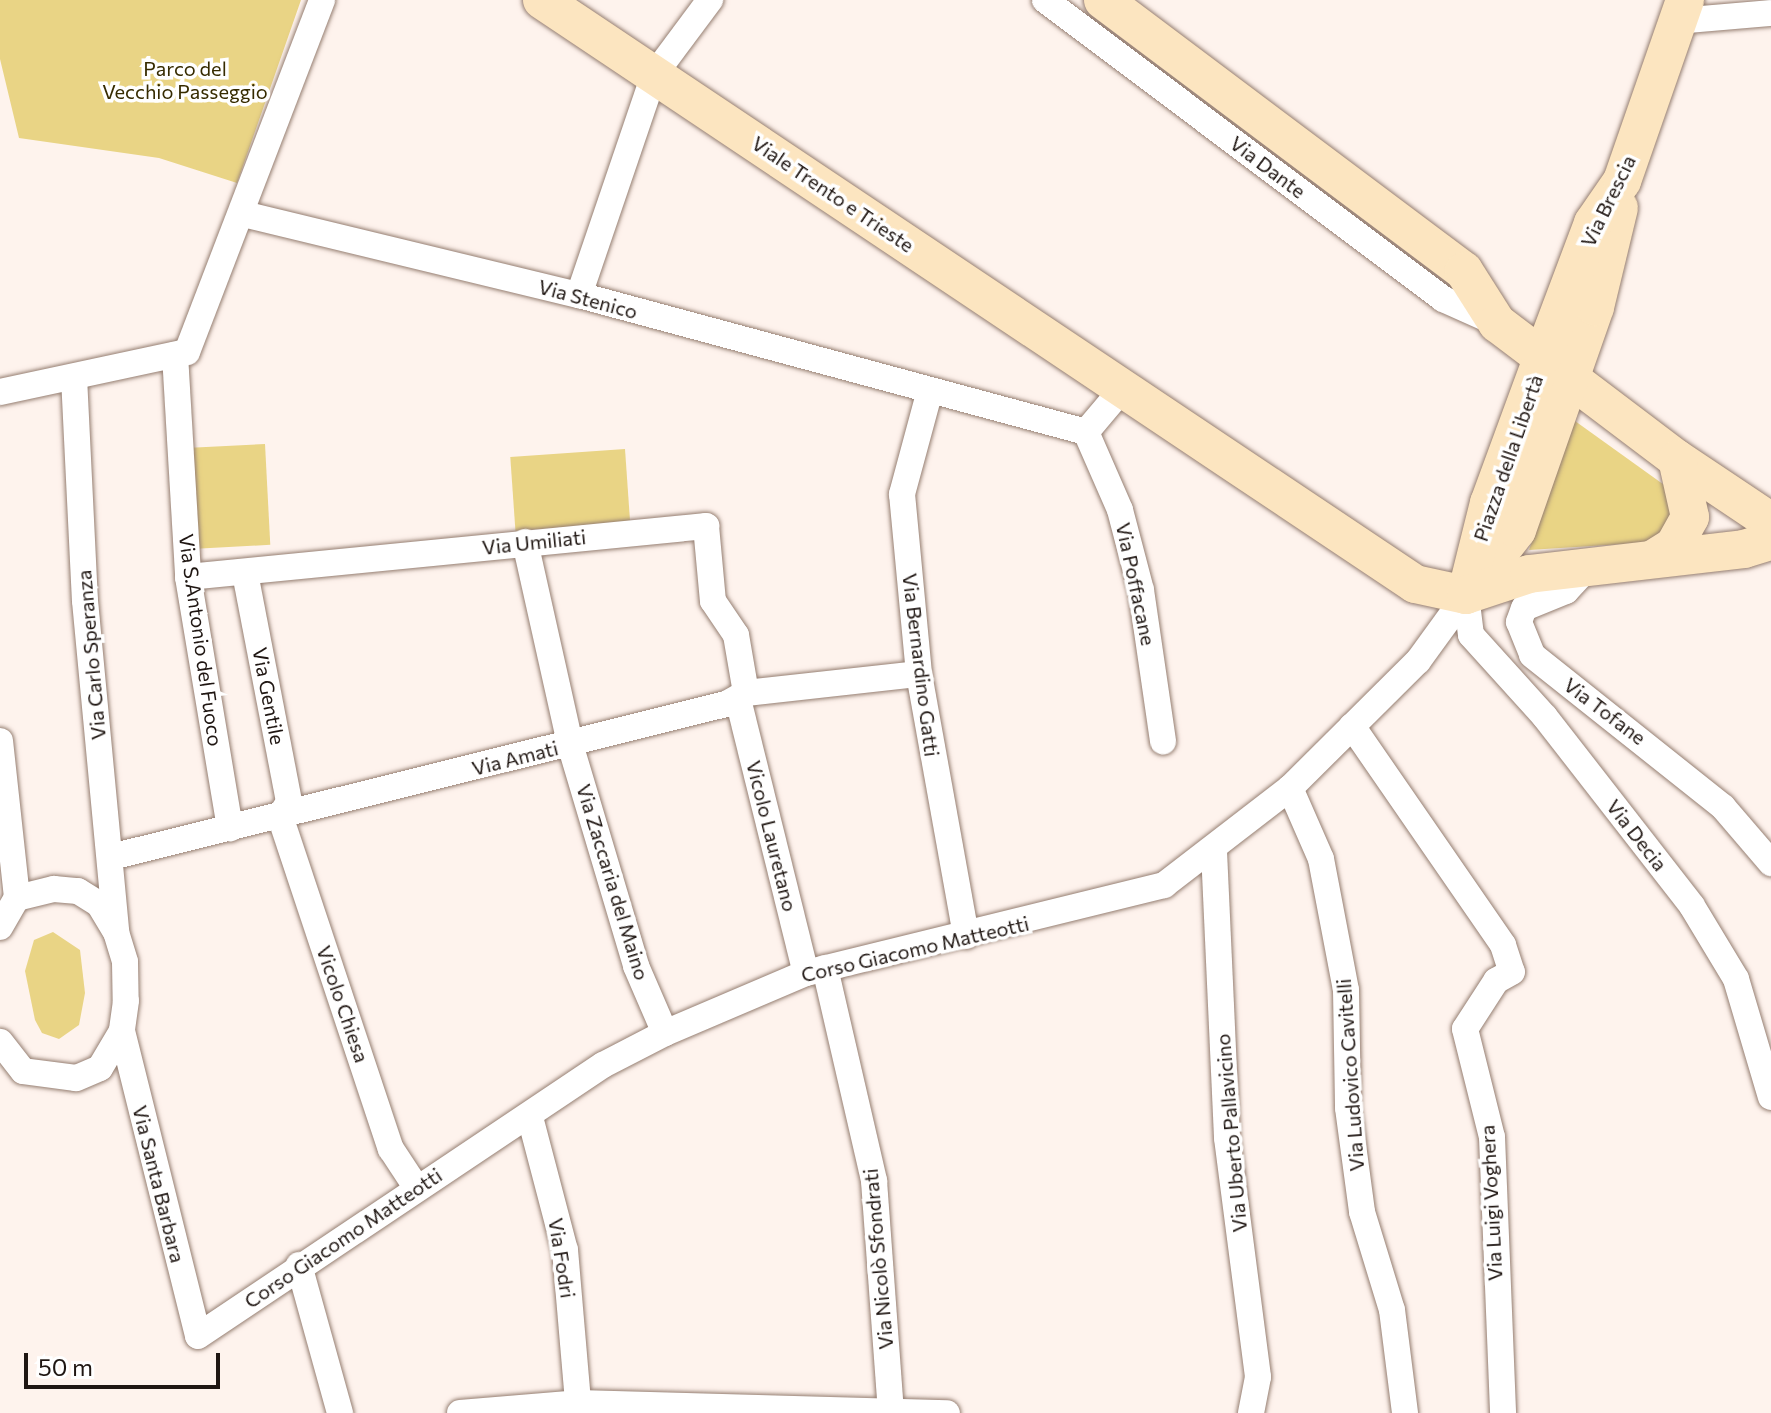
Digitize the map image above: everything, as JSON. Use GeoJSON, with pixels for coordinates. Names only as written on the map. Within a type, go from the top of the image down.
{"type":"FeatureCollection","features":[{"type":"Feature","properties":{"kind":"main road","name":"Viale Trento e Trieste"},"geometry":{"type":"LineString","coordinates":[[542,0],[1415,584],[1466,595]]}},
{"type":"Feature","properties":{"kind":"main road","name":"Via Dante"},"geometry":{"type":"LineString","coordinates":[[1103,0],[1464,271],[1497,323],[1557,367]]}},
{"type":"Feature","properties":{"kind":"main road","name":"Via Brescia"},"geometry":{"type":"LineString","coordinates":[[1557,367],[1593,223],[1622,181],[1681,10]]}},
{"type":"Feature","properties":{"kind":"main road","name":"Piazza della Libertà"},"geometry":{"type":"LineString","coordinates":[[1466,595],[1489,503],[1557,367],[1595,307],[1617,231],[1622,181]]}},
{"type":"Feature","properties":{"kind":"main road","name":"Piazza della Libertà"},"geometry":{"type":"LineString","coordinates":[[1595,307],[1596,339],[1610,378],[1644,434]]}},
{"type":"Feature","properties":{"kind":"main road","name":"Piazza della Libertà"},"geometry":{"type":"LineString","coordinates":[[1557,367],[1677,459],[1764,533]]}},
{"type":"Feature","properties":{"kind":"main road"},"geometry":{"type":"LineString","coordinates":[[1653,559],[1674,546],[1690,517],[1677,459]]}},
{"type":"Feature","properties":{"kind":"main road","name":"Piazza della Libertà"},"geometry":{"type":"LineString","coordinates":[[1466,595],[1529,574],[1592,563],[1653,559],[1764,533]]}},
{"type":"Feature","properties":{"kind":"street"},"geometry":{"type":"LineString","coordinates":[[0,392],[187,352],[243,214],[322,0]]}},
{"type":"Feature","properties":{"kind":"street"},"geometry":{"type":"LineString","coordinates":[[579,295],[654,75],[710,0]]}},
{"type":"Feature","properties":{"kind":"street","name":"Via Dante"},"geometry":{"type":"LineString","coordinates":[[1045,0],[1443,299],[1497,323]]}},
{"type":"Feature","properties":{"kind":"street"},"geometry":{"type":"LineString","coordinates":[[1681,10],[1771,13]]}},
{"type":"Feature","properties":{"kind":"street","name":"Via Stenico"},"geometry":{"type":"LineString","coordinates":[[243,214],[579,295],[929,394]]}},
{"type":"Feature","properties":{"kind":"street","name":"Via S.Antonio del Fuoco"},"geometry":{"type":"LineString","coordinates":[[175,355],[188,577],[230,829]]}},
{"type":"Feature","properties":{"kind":"street","name":"Via Carlo Speranza"},"geometry":{"type":"LineString","coordinates":[[74,377],[85,601],[116,932]]}},
{"type":"Feature","properties":{"kind":"street"},"geometry":{"type":"LineString","coordinates":[[929,394],[1086,432],[1124,387]]}},
{"type":"Feature","properties":{"kind":"street","name":"Via Bernardino Gatti"},"geometry":{"type":"LineString","coordinates":[[929,394],[902,494],[919,674],[966,936]]}},
{"type":"Feature","properties":{"kind":"street","name":"Via Poffacane"},"geometry":{"type":"LineString","coordinates":[[1086,432],[1120,510],[1141,590],[1163,741]]}},
{"type":"Feature","properties":{"kind":"street","name":"Via Umiliati"},"geometry":{"type":"LineString","coordinates":[[188,577],[706,526],[713,601],[736,635],[742,696]]}},
{"type":"Feature","properties":{"kind":"street","name":"Via Zaccaria del Maino"},"geometry":{"type":"LineString","coordinates":[[525,542],[570,744],[636,966],[665,1033]]}},
{"type":"Feature","properties":{"kind":"street","name":"Via Tofane"},"geometry":{"type":"LineString","coordinates":[[1592,563],[1566,591],[1524,608],[1519,622],[1532,655],[1723,807],[1771,863]]}},
{"type":"Feature","properties":{"kind":"street","name":"Via Gentile"},"geometry":{"type":"LineString","coordinates":[[245,573],[289,802],[280,816]]}},
{"type":"Feature","properties":{"kind":"street","name":"Via Decia"},"geometry":{"type":"LineString","coordinates":[[1466,595],[1471,635],[1545,717],[1692,906],[1729,967],[1771,1097]]}},
{"type":"Feature","properties":{"kind":"street","name":"Corso Giacomo Matteotti"},"geometry":{"type":"LineString","coordinates":[[198,1336],[299,1265],[416,1187],[530,1117],[603,1065],[665,1033],[815,971],[1164,885],[1214,851],[1290,788],[1438,639],[1466,595]]}},
{"type":"Feature","properties":{"kind":"street","name":"Via Amati"},"geometry":{"type":"LineString","coordinates":[[111,857],[570,744],[742,696],[919,674]]}},
{"type":"Feature","properties":{"kind":"street"},"geometry":{"type":"LineString","coordinates":[[1545,717],[1574,688]]}},
{"type":"Feature","properties":{"kind":"street","name":"Vicolo Lauretano"},"geometry":{"type":"LineString","coordinates":[[742,696],[815,971]]}},
{"type":"Feature","properties":{"kind":"street","name":"Via Luigi Voghera"},"geometry":{"type":"LineString","coordinates":[[1352,726],[1503,945],[1512,972],[1496,981],[1465,1029],[1492,1137],[1503,1413]]}},
{"type":"Feature","properties":{"kind":"street"},"geometry":{"type":"LineString","coordinates":[[0,741],[17,898],[0,927]]}},
{"type":"Feature","properties":{"kind":"street","name":"Via Ludovico Cavitelli"},"geometry":{"type":"LineString","coordinates":[[1290,788],[1321,859],[1346,990],[1348,1108],[1362,1212],[1392,1310],[1405,1413]]}},
{"type":"Feature","properties":{"kind":"street","name":"Vicolo Chiesa"},"geometry":{"type":"LineString","coordinates":[[280,816],[391,1149],[416,1187]]}},
{"type":"Feature","properties":{"kind":"street","name":"Via Uberto Pallavicino"},"geometry":{"type":"LineString","coordinates":[[1214,851],[1227,1138],[1258,1377],[1251,1413]]}},
{"type":"Feature","properties":{"kind":"street"},"geometry":{"type":"LineString","coordinates":[[0,1045],[23,1071],[76,1078],[100,1068],[122,1031],[125,962],[116,932],[99,904],[78,891],[54,889],[17,898]]}},
{"type":"Feature","properties":{"kind":"street","name":"Via Nicolò Sfondrati"},"geometry":{"type":"LineString","coordinates":[[815,971],[874,1181],[891,1410]]}},
{"type":"Feature","properties":{"kind":"street","name":"Via Santa Barbara"},"geometry":{"type":"LineString","coordinates":[[122,1031],[198,1336]]}},
{"type":"Feature","properties":{"kind":"street","name":"Via Fodri"},"geometry":{"type":"LineString","coordinates":[[530,1117],[565,1250],[578,1403]]}},
{"type":"Feature","properties":{"kind":"street"},"geometry":{"type":"LineString","coordinates":[[299,1265],[340,1413]]}},
{"type":"Feature","properties":{"kind":"street"},"geometry":{"type":"LineString","coordinates":[[460,1413],[578,1403],[947,1413]]}},
{"type":"Feature","properties":{"kind":"green space","name":"Parco del Vecchio Passeggio"},"geometry":{"type":"Polygon","coordinates":[[[0,0],[301,0],[237,183],[159,158],[19,138],[0,59],[0,0]]]}},
{"type":"Feature","properties":{"kind":"green space"},"geometry":{"type":"Polygon","coordinates":[[[1575,421],[1667,487],[1680,513],[1655,542],[1529,550],[1575,421]]]}},
{"type":"Feature","properties":{"kind":"green space"},"geometry":{"type":"Polygon","coordinates":[[[265,444],[270,545],[196,549],[191,448],[265,444]]]}},
{"type":"Feature","properties":{"kind":"green space"},"geometry":{"type":"Polygon","coordinates":[[[625,449],[630,523],[515,531],[510,457],[625,449]]]}},
{"type":"Feature","properties":{"kind":"green space"},"geometry":{"type":"Polygon","coordinates":[[[53,932],[80,950],[85,993],[79,1025],[59,1039],[42,1033],[35,1020],[25,971],[34,940],[53,932]]]}}]}
